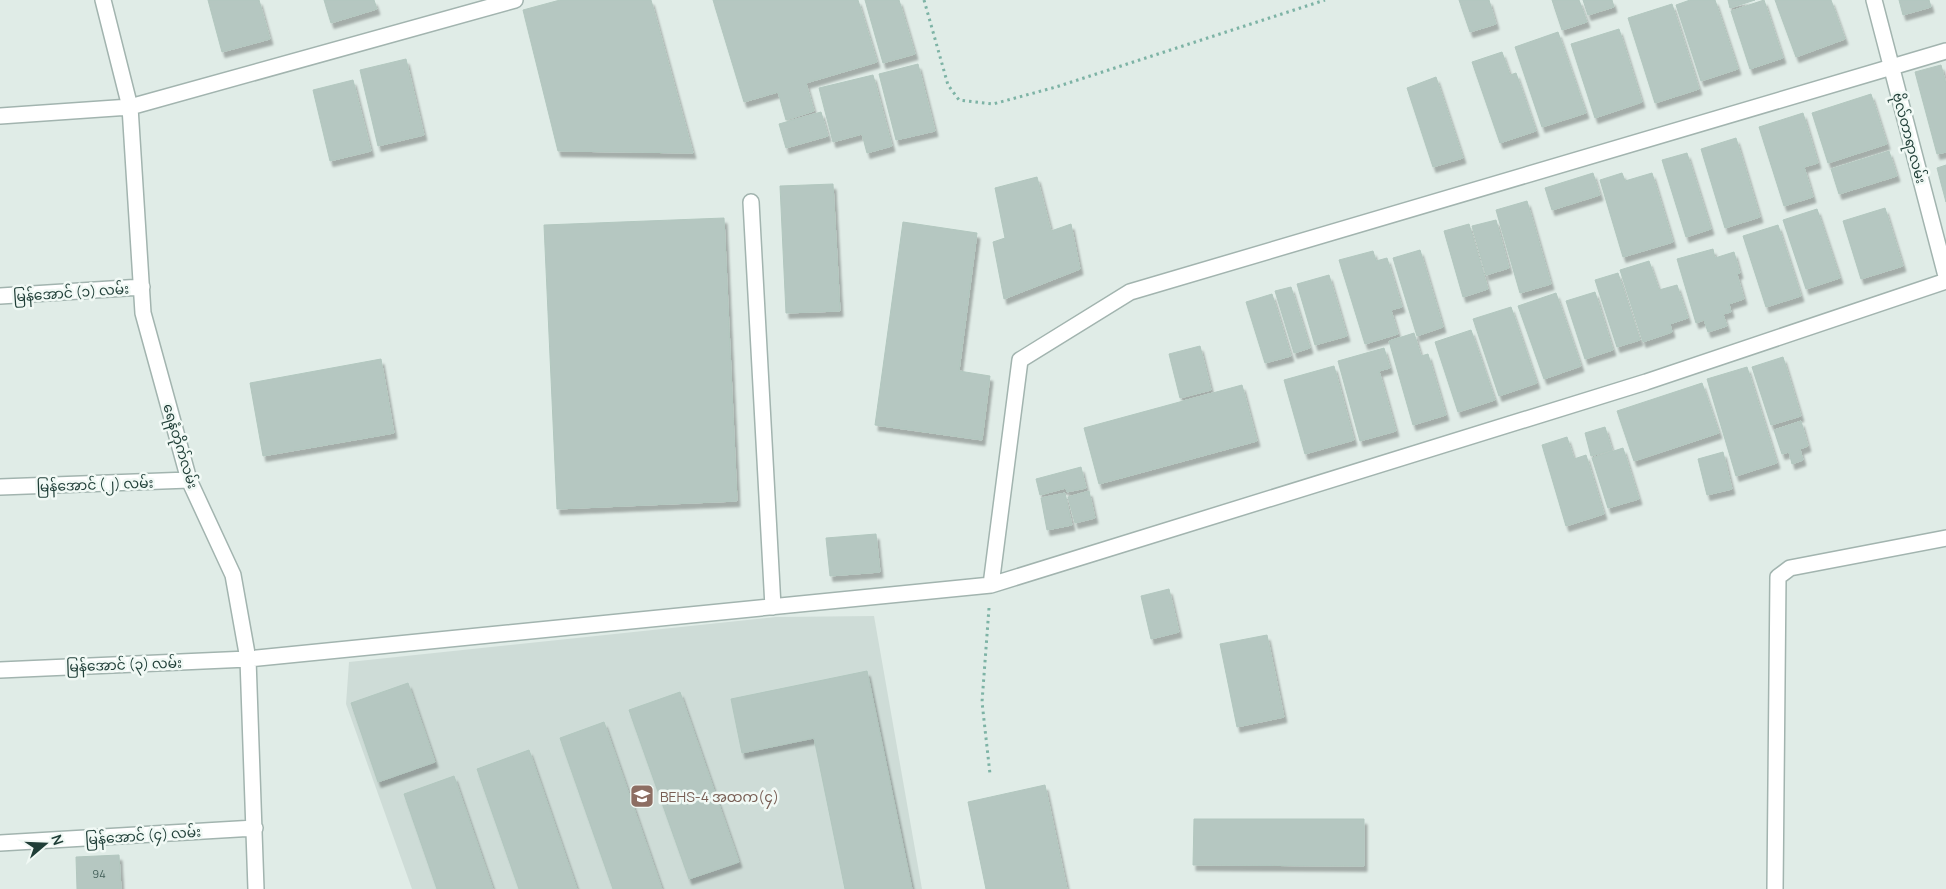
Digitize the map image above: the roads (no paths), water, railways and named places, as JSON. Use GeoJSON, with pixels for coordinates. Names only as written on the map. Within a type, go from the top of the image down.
{"type":"FeatureCollection","features":[{"type":"Feature","properties":{"kind":"street","name":"ရေနံတိုက်လမ်း"},"geometry":{"type":"LineString","coordinates":[[103,0],[130,107],[143,313],[190,480],[233,575],[248,659],[256,889]]}},
{"type":"Feature","properties":{"kind":"street"},"geometry":{"type":"LineString","coordinates":[[0,116],[130,107],[515,0]]}},
{"type":"Feature","properties":{"kind":"street","name":"ဗိုလ်တာရာလမ်း"},"geometry":{"type":"LineString","coordinates":[[1874,0],[1946,276]]}},
{"type":"Feature","properties":{"kind":"street"},"geometry":{"type":"LineString","coordinates":[[991,585],[1020,360],[1130,292],[1946,51]]}},
{"type":"Feature","properties":{"kind":"street"},"geometry":{"type":"LineString","coordinates":[[751,202],[773,607]]}},
{"type":"Feature","properties":{"kind":"street","name":"မြန်အောင် (၃) လမ်း"},"geometry":{"type":"LineString","coordinates":[[0,670],[248,659],[991,585],[1646,382],[1946,281]]}},
{"type":"Feature","properties":{"kind":"street","name":"မြန်အောင် (၁) လမ်း"},"geometry":{"type":"LineString","coordinates":[[0,296],[142,288]]}},
{"type":"Feature","properties":{"kind":"street","name":"မြန်အောင် (၂) လမ်း"},"geometry":{"type":"LineString","coordinates":[[0,487],[190,480]]}},
{"type":"Feature","properties":{"kind":"street"},"geometry":{"type":"LineString","coordinates":[[1775,889],[1778,577],[1790,568],[1946,538]]}},
{"type":"Feature","properties":{"kind":"street","name":"မြန်အောင် (၄) လမ်း"},"geometry":{"type":"LineString","coordinates":[[0,843],[255,828]]}},
{"type":"Feature","properties":{"kind":"place","name":"BEHS-4 အထက(၄)"},"geometry":{"type":"Point","coordinates":[642,796]}}]}
